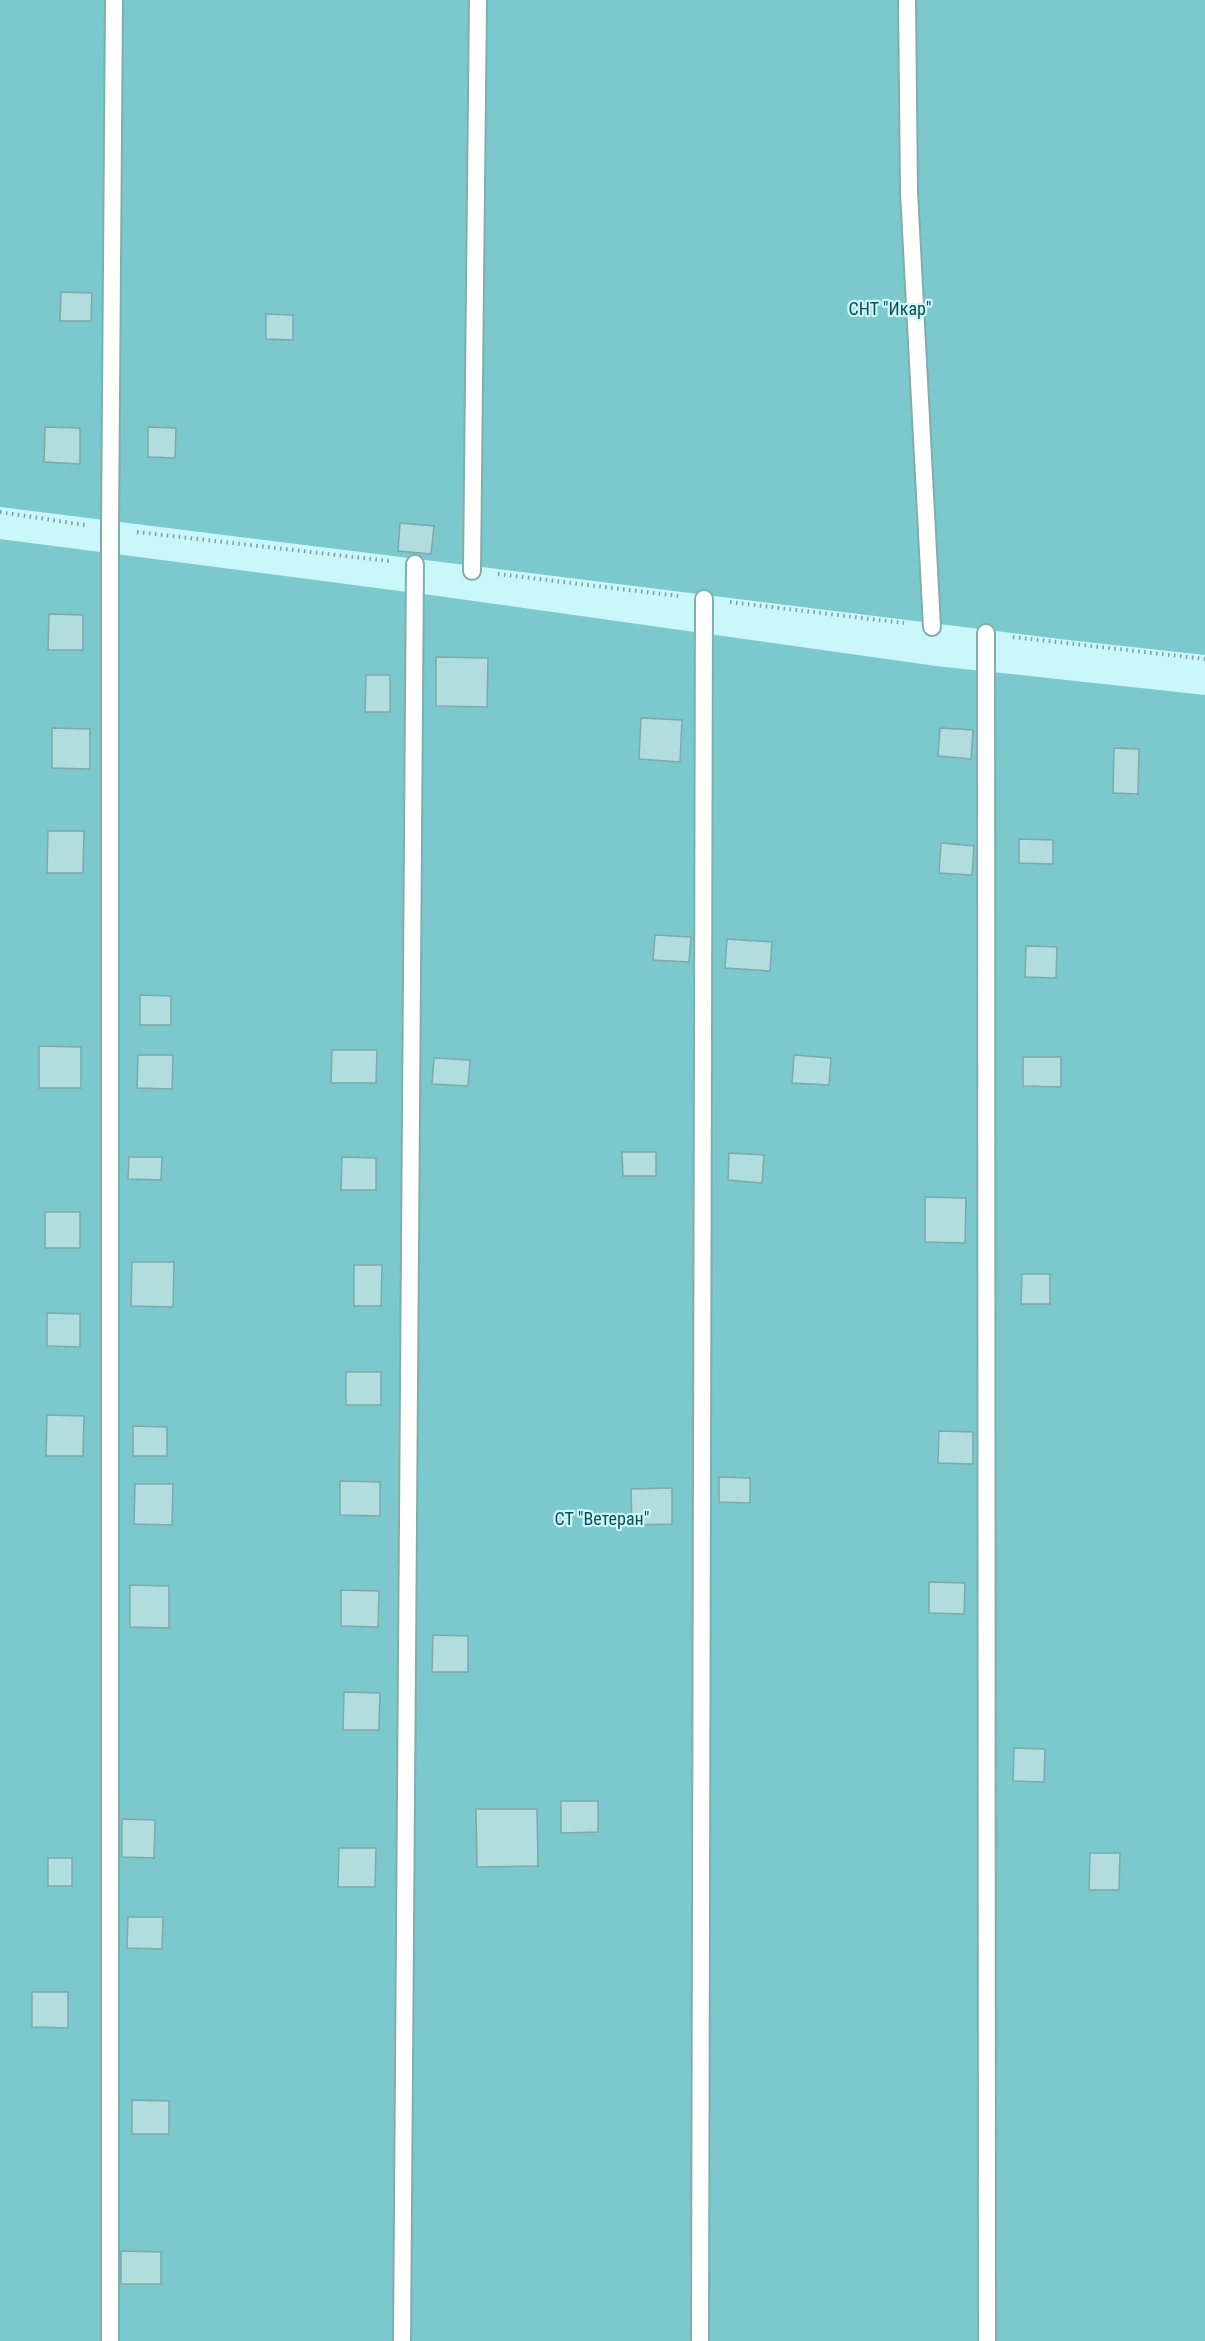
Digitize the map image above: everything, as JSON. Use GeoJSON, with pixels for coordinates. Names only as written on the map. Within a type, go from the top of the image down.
{"type":"FeatureCollection","features":[{"type":"Feature","properties":{"kind":"lane"},"geometry":{"type":"LineString","coordinates":[[110,2341],[110,529],[114,0]]}},
{"type":"Feature","properties":{"kind":"lane"},"geometry":{"type":"LineString","coordinates":[[472,571],[478,0]]}},
{"type":"Feature","properties":{"kind":"lane"},"geometry":{"type":"LineString","coordinates":[[907,0],[909,192],[932,627]]}},
{"type":"Feature","properties":{"kind":"lane"},"geometry":{"type":"LineString","coordinates":[[402,2341],[414,564]]}},
{"type":"Feature","properties":{"kind":"lane"},"geometry":{"type":"LineString","coordinates":[[700,2341],[704,599]]}},
{"type":"Feature","properties":{"kind":"lane"},"geometry":{"type":"LineString","coordinates":[[986,633],[987,2341]]}},
{"type":"Feature","properties":{"kind":"path"},"geometry":{"type":"LineString","coordinates":[[0,512],[110,529],[414,564]]}},
{"type":"Feature","properties":{"kind":"path"},"geometry":{"type":"LineString","coordinates":[[472,571],[932,627]]}},
{"type":"Feature","properties":{"kind":"path"},"geometry":{"type":"LineString","coordinates":[[986,633],[1205,659]]}},
{"type":"Feature","properties":{"kind":"green space","name":"СНТ \"Икар\""},"geometry":{"type":"Polygon","coordinates":[[[0,0],[1205,0],[1205,655],[1068,640],[0,507],[0,0]]]}},
{"type":"Feature","properties":{"kind":"green space","name":"СТ \"Ветеран\""},"geometry":{"type":"Polygon","coordinates":[[[0,539],[438,596],[936,666],[1205,695],[1205,2341],[0,2341],[0,539]]]}},
{"type":"Feature","properties":{"kind":"building"},"geometry":{"type":"Polygon","coordinates":[[[61,292],[92,293],[91,321],[60,321],[61,292]]]}},
{"type":"Feature","properties":{"kind":"building"},"geometry":{"type":"Polygon","coordinates":[[[266,314],[293,315],[293,340],[266,339],[266,314]]]}},
{"type":"Feature","properties":{"kind":"building"},"geometry":{"type":"Polygon","coordinates":[[[45,427],[80,428],[80,464],[44,462],[45,427]]]}},
{"type":"Feature","properties":{"kind":"building"},"geometry":{"type":"Polygon","coordinates":[[[148,427],[176,428],[175,458],[148,457],[148,427]]]}},
{"type":"Feature","properties":{"kind":"building"},"geometry":{"type":"Polygon","coordinates":[[[400,523],[434,526],[431,554],[398,551],[400,523]]]}},
{"type":"Feature","properties":{"kind":"building"},"geometry":{"type":"Polygon","coordinates":[[[49,614],[83,615],[83,650],[48,650],[49,614]]]}},
{"type":"Feature","properties":{"kind":"building"},"geometry":{"type":"Polygon","coordinates":[[[436,657],[488,658],[487,707],[436,706],[436,657]]]}},
{"type":"Feature","properties":{"kind":"building"},"geometry":{"type":"Polygon","coordinates":[[[366,675],[390,675],[390,712],[365,712],[366,675]]]}},
{"type":"Feature","properties":{"kind":"building"},"geometry":{"type":"Polygon","coordinates":[[[641,718],[682,720],[680,762],[639,759],[641,718]]]}},
{"type":"Feature","properties":{"kind":"building"},"geometry":{"type":"Polygon","coordinates":[[[52,728],[90,729],[90,769],[52,768],[52,728]]]}},
{"type":"Feature","properties":{"kind":"building"},"geometry":{"type":"Polygon","coordinates":[[[940,728],[973,730],[971,759],[938,756],[940,728]]]}},
{"type":"Feature","properties":{"kind":"building"},"geometry":{"type":"Polygon","coordinates":[[[1114,748],[1139,749],[1138,794],[1113,793],[1114,748]]]}},
{"type":"Feature","properties":{"kind":"building"},"geometry":{"type":"Polygon","coordinates":[[[48,831],[84,831],[83,873],[47,873],[48,831]]]}},
{"type":"Feature","properties":{"kind":"building"},"geometry":{"type":"Polygon","coordinates":[[[1019,839],[1053,840],[1053,864],[1019,863],[1019,839]]]}},
{"type":"Feature","properties":{"kind":"building"},"geometry":{"type":"Polygon","coordinates":[[[941,843],[974,846],[972,875],[939,873],[941,843]]]}},
{"type":"Feature","properties":{"kind":"building"},"geometry":{"type":"Polygon","coordinates":[[[655,935],[691,937],[689,962],[653,960],[655,935]]]}},
{"type":"Feature","properties":{"kind":"building"},"geometry":{"type":"Polygon","coordinates":[[[727,939],[772,942],[770,971],[725,968],[727,939]]]}},
{"type":"Feature","properties":{"kind":"building"},"geometry":{"type":"Polygon","coordinates":[[[1026,946],[1057,947],[1056,978],[1025,977],[1026,946]]]}},
{"type":"Feature","properties":{"kind":"building"},"geometry":{"type":"Polygon","coordinates":[[[140,995],[171,996],[171,1025],[140,1025],[140,995]]]}},
{"type":"Feature","properties":{"kind":"building"},"geometry":{"type":"Polygon","coordinates":[[[39,1046],[81,1047],[81,1088],[39,1088],[39,1046]]]}},
{"type":"Feature","properties":{"kind":"building"},"geometry":{"type":"Polygon","coordinates":[[[332,1050],[377,1050],[376,1083],[331,1083],[332,1050]]]}},
{"type":"Feature","properties":{"kind":"building"},"geometry":{"type":"Polygon","coordinates":[[[138,1055],[173,1055],[172,1089],[137,1088],[138,1055]]]}},
{"type":"Feature","properties":{"kind":"building"},"geometry":{"type":"Polygon","coordinates":[[[794,1055],[831,1058],[829,1085],[792,1083],[794,1055]]]}},
{"type":"Feature","properties":{"kind":"building"},"geometry":{"type":"Polygon","coordinates":[[[1023,1057],[1061,1057],[1061,1087],[1023,1086],[1023,1057]]]}},
{"type":"Feature","properties":{"kind":"building"},"geometry":{"type":"Polygon","coordinates":[[[434,1058],[470,1060],[468,1086],[432,1084],[434,1058]]]}},
{"type":"Feature","properties":{"kind":"building"},"geometry":{"type":"Polygon","coordinates":[[[622,1152],[656,1152],[656,1176],[623,1176],[622,1152]]]}},
{"type":"Feature","properties":{"kind":"building"},"geometry":{"type":"Polygon","coordinates":[[[729,1153],[764,1155],[762,1183],[728,1180],[729,1153]]]}},
{"type":"Feature","properties":{"kind":"building"},"geometry":{"type":"Polygon","coordinates":[[[129,1157],[162,1157],[161,1180],[128,1179],[129,1157]]]}},
{"type":"Feature","properties":{"kind":"building"},"geometry":{"type":"Polygon","coordinates":[[[342,1157],[376,1158],[376,1190],[341,1190],[342,1157]]]}},
{"type":"Feature","properties":{"kind":"building"},"geometry":{"type":"Polygon","coordinates":[[[925,1197],[966,1198],[965,1243],[925,1242],[925,1197]]]}},
{"type":"Feature","properties":{"kind":"building"},"geometry":{"type":"Polygon","coordinates":[[[45,1212],[80,1212],[80,1248],[45,1248],[45,1212]]]}},
{"type":"Feature","properties":{"kind":"building"},"geometry":{"type":"Polygon","coordinates":[[[132,1262],[174,1262],[173,1307],[131,1306],[132,1262]]]}},
{"type":"Feature","properties":{"kind":"building"},"geometry":{"type":"Polygon","coordinates":[[[354,1265],[382,1265],[381,1306],[354,1306],[354,1265]]]}},
{"type":"Feature","properties":{"kind":"building"},"geometry":{"type":"Polygon","coordinates":[[[1022,1274],[1050,1274],[1050,1304],[1021,1304],[1022,1274]]]}},
{"type":"Feature","properties":{"kind":"building"},"geometry":{"type":"Polygon","coordinates":[[[47,1313],[80,1314],[80,1347],[47,1346],[47,1313]]]}},
{"type":"Feature","properties":{"kind":"building"},"geometry":{"type":"Polygon","coordinates":[[[346,1372],[381,1372],[381,1405],[346,1405],[346,1372]]]}},
{"type":"Feature","properties":{"kind":"building"},"geometry":{"type":"Polygon","coordinates":[[[47,1415],[84,1416],[83,1456],[46,1456],[47,1415]]]}},
{"type":"Feature","properties":{"kind":"building"},"geometry":{"type":"Polygon","coordinates":[[[133,1426],[167,1427],[167,1456],[133,1456],[133,1426]]]}},
{"type":"Feature","properties":{"kind":"building"},"geometry":{"type":"Polygon","coordinates":[[[939,1431],[973,1432],[973,1464],[938,1463],[939,1431]]]}},
{"type":"Feature","properties":{"kind":"building"},"geometry":{"type":"Polygon","coordinates":[[[719,1477],[750,1478],[750,1503],[719,1502],[719,1477]]]}},
{"type":"Feature","properties":{"kind":"building"},"geometry":{"type":"Polygon","coordinates":[[[340,1481],[380,1482],[380,1516],[340,1515],[340,1481]]]}},
{"type":"Feature","properties":{"kind":"building"},"geometry":{"type":"Polygon","coordinates":[[[135,1484],[173,1484],[172,1525],[134,1524],[135,1484]]]}},
{"type":"Feature","properties":{"kind":"building"},"geometry":{"type":"Polygon","coordinates":[[[672,1488],[672,1524],[632,1525],[631,1489],[672,1488]]]}},
{"type":"Feature","properties":{"kind":"building"},"geometry":{"type":"Polygon","coordinates":[[[929,1582],[965,1583],[964,1614],[929,1613],[929,1582]]]}},
{"type":"Feature","properties":{"kind":"building"},"geometry":{"type":"Polygon","coordinates":[[[130,1585],[169,1586],[169,1628],[130,1627],[130,1585]]]}},
{"type":"Feature","properties":{"kind":"building"},"geometry":{"type":"Polygon","coordinates":[[[341,1590],[379,1591],[378,1627],[341,1626],[341,1590]]]}},
{"type":"Feature","properties":{"kind":"building"},"geometry":{"type":"Polygon","coordinates":[[[433,1635],[468,1636],[468,1672],[432,1672],[433,1635]]]}},
{"type":"Feature","properties":{"kind":"building"},"geometry":{"type":"Polygon","coordinates":[[[344,1692],[380,1693],[379,1730],[343,1730],[344,1692]]]}},
{"type":"Feature","properties":{"kind":"building"},"geometry":{"type":"Polygon","coordinates":[[[1014,1748],[1045,1749],[1044,1782],[1013,1781],[1014,1748]]]}},
{"type":"Feature","properties":{"kind":"building"},"geometry":{"type":"Polygon","coordinates":[[[561,1801],[598,1801],[598,1832],[561,1833],[561,1801]]]}},
{"type":"Feature","properties":{"kind":"building"},"geometry":{"type":"Polygon","coordinates":[[[476,1809],[537,1809],[538,1866],[477,1867],[476,1809]]]}},
{"type":"Feature","properties":{"kind":"building"},"geometry":{"type":"Polygon","coordinates":[[[122,1819],[155,1820],[154,1858],[122,1857],[122,1819]]]}},
{"type":"Feature","properties":{"kind":"building"},"geometry":{"type":"Polygon","coordinates":[[[339,1848],[376,1848],[375,1887],[338,1887],[339,1848]]]}},
{"type":"Feature","properties":{"kind":"building"},"geometry":{"type":"Polygon","coordinates":[[[1090,1853],[1120,1853],[1119,1890],[1089,1890],[1090,1853]]]}},
{"type":"Feature","properties":{"kind":"building"},"geometry":{"type":"Polygon","coordinates":[[[48,1858],[72,1858],[72,1886],[48,1886],[48,1858]]]}},
{"type":"Feature","properties":{"kind":"building"},"geometry":{"type":"Polygon","coordinates":[[[128,1917],[163,1917],[162,1949],[127,1948],[128,1917]]]}},
{"type":"Feature","properties":{"kind":"building"},"geometry":{"type":"Polygon","coordinates":[[[32,1992],[68,1992],[68,2028],[32,2027],[32,1992]]]}},
{"type":"Feature","properties":{"kind":"building"},"geometry":{"type":"Polygon","coordinates":[[[132,2100],[169,2101],[169,2134],[132,2134],[132,2100]]]}},
{"type":"Feature","properties":{"kind":"building"},"geometry":{"type":"Polygon","coordinates":[[[121,2251],[161,2252],[161,2284],[121,2284],[121,2251]]]}}]}
